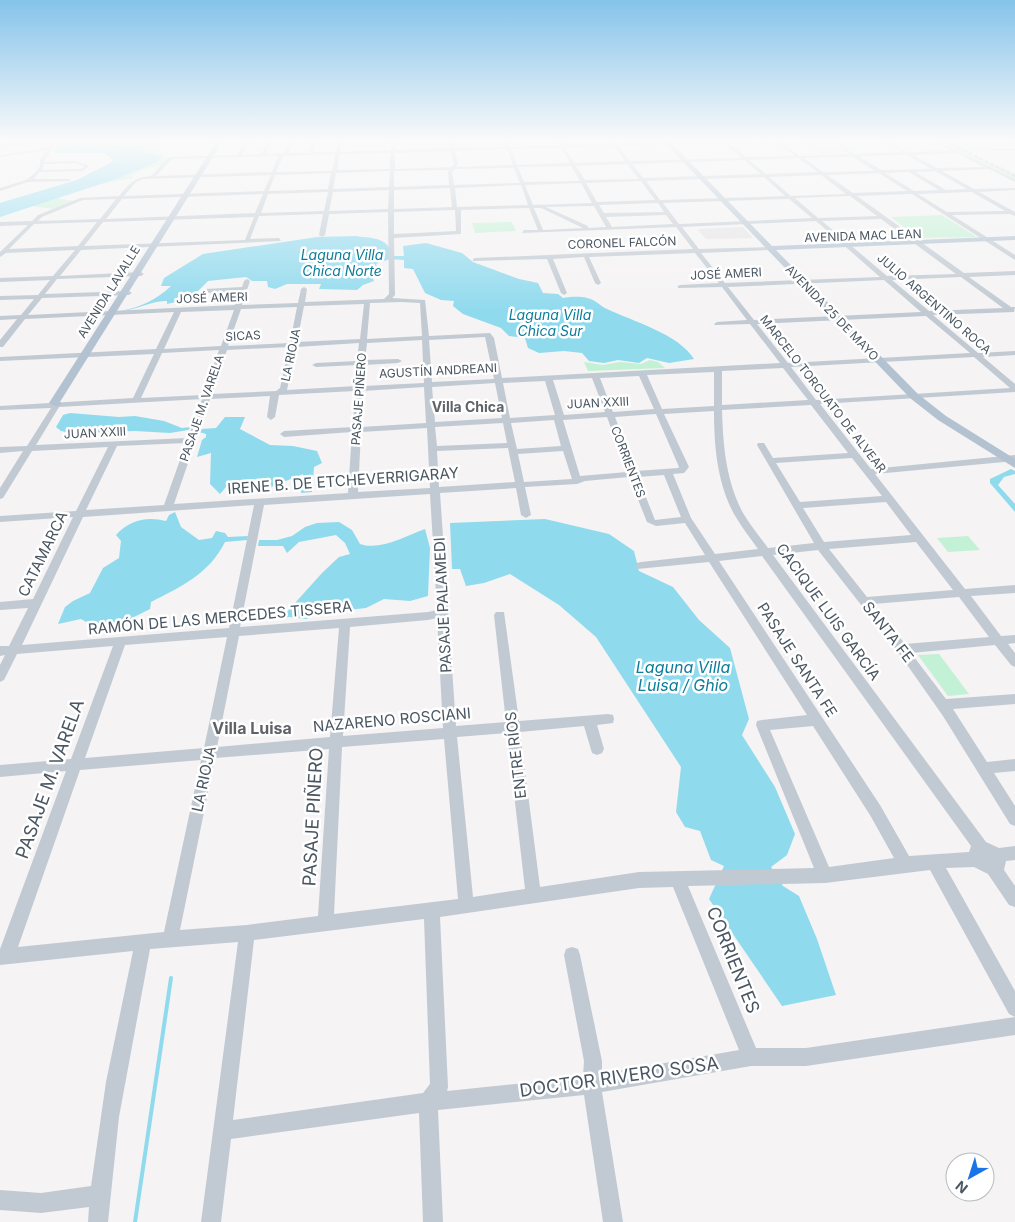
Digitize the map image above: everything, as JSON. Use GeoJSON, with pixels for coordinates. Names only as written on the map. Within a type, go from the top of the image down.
{"type":"FeatureCollection","features":[{"type":"Feature","properties":{"kind":"main road","name":"AVENIDA LAVALLE"},"geometry":{"type":"LineString","coordinates":[[57,404],[54,403],[88,355],[187,198]]}},
{"type":"Feature","properties":{"kind":"main road","name":"AVENIDA 25 DE MAYO"},"geometry":{"type":"LineString","coordinates":[[726,199],[881,359],[942,418],[1013,460]]}},
{"type":"Feature","properties":{"kind":"main road","name":"AVENIDA MAC LEAN"},"geometry":{"type":"LineString","coordinates":[[988,241],[1015,238]]}},
{"type":"Feature","properties":{"kind":"main road","name":"AVENIDA MAC LEAN"},"geometry":{"type":"LineString","coordinates":[[774,249],[988,241],[1015,242]]}},
{"type":"Feature","properties":{"kind":"street"},"geometry":{"type":"LineString","coordinates":[[2,253],[40,216],[82,199],[120,198]]}},
{"type":"Feature","properties":{"kind":"street"},"geometry":{"type":"LineString","coordinates":[[0,346],[121,198]]}},
{"type":"Feature","properties":{"kind":"street"},"geometry":{"type":"LineString","coordinates":[[247,241],[264,198]]}},
{"type":"Feature","properties":{"kind":"street"},"geometry":{"type":"LineString","coordinates":[[322,235],[328,198]]}},
{"type":"Feature","properties":{"kind":"street"},"geometry":{"type":"LineString","coordinates":[[385,301],[392,295],[395,258],[395,236],[391,210],[393,198]]}},
{"type":"Feature","properties":{"kind":"street"},"geometry":{"type":"LineString","coordinates":[[395,236],[458,233],[456,198]]}},
{"type":"Feature","properties":{"kind":"street"},"geometry":{"type":"LineString","coordinates":[[527,198],[542,231]]}},
{"type":"Feature","properties":{"kind":"street"},"geometry":{"type":"LineString","coordinates":[[593,198],[609,227]]}},
{"type":"Feature","properties":{"kind":"street","name":"MARCELO TORCUATO DE ALVEAR"},"geometry":{"type":"LineString","coordinates":[[657,198],[1015,662]]}},
{"type":"Feature","properties":{"kind":"street"},"geometry":{"type":"LineString","coordinates":[[0,224],[757,198]]}},
{"type":"Feature","properties":{"kind":"street","name":"JULIO ARGENTINO ROCA"},"geometry":{"type":"LineString","coordinates":[[791,198],[1015,389]]}},
{"type":"Feature","properties":{"kind":"street"},"geometry":{"type":"LineString","coordinates":[[856,198],[1013,310]]}},
{"type":"Feature","properties":{"kind":"street"},"geometry":{"type":"LineString","coordinates":[[920,198],[1015,258]]}},
{"type":"Feature","properties":{"kind":"street"},"geometry":{"type":"LineString","coordinates":[[989,198],[1014,212]]}},
{"type":"Feature","properties":{"kind":"street"},"geometry":{"type":"LineString","coordinates":[[398,202],[398,220]]}},
{"type":"Feature","properties":{"kind":"street"},"geometry":{"type":"LineString","coordinates":[[540,206],[590,229]]}},
{"type":"Feature","properties":{"kind":"street"},"geometry":{"type":"LineString","coordinates":[[946,214],[1014,212]]}},
{"type":"Feature","properties":{"kind":"street"},"geometry":{"type":"LineString","coordinates":[[603,215],[668,213]]}},
{"type":"Feature","properties":{"kind":"street"},"geometry":{"type":"LineString","coordinates":[[524,232],[883,217]]}},
{"type":"Feature","properties":{"kind":"street"},"geometry":{"type":"LineString","coordinates":[[398,228],[395,236],[398,245]]}},
{"type":"Feature","properties":{"kind":"street"},"geometry":{"type":"LineString","coordinates":[[2,253],[278,240]]}},
{"type":"Feature","properties":{"kind":"street","name":"CORONEL FALCÓN"},"geometry":{"type":"LineString","coordinates":[[475,260],[774,249]]}},
{"type":"Feature","properties":{"kind":"street"},"geometry":{"type":"LineString","coordinates":[[586,256],[598,283]]}},
{"type":"Feature","properties":{"kind":"street"},"geometry":{"type":"LineString","coordinates":[[395,258],[401,300]]}},
{"type":"Feature","properties":{"kind":"street"},"geometry":{"type":"LineString","coordinates":[[550,258],[564,293]]}},
{"type":"Feature","properties":{"kind":"street","name":"JOSÉ AMERI"},"geometry":{"type":"LineString","coordinates":[[680,288],[1015,273]]}},
{"type":"Feature","properties":{"kind":"street"},"geometry":{"type":"LineString","coordinates":[[0,280],[138,275]]}},
{"type":"Feature","properties":{"kind":"street","name":"PASAJE M. VARELA"},"geometry":{"type":"LineString","coordinates":[[168,508],[246,285],[205,291]]}},
{"type":"Feature","properties":{"kind":"street","name":"LA RIOJA"},"geometry":{"type":"LineString","coordinates":[[271,417],[274,395],[284,389],[304,289]]}},
{"type":"Feature","properties":{"kind":"street"},"geometry":{"type":"LineString","coordinates":[[0,298],[126,293]]}},
{"type":"Feature","properties":{"kind":"street","name":"JOSÉ AMERI"},"geometry":{"type":"LineString","coordinates":[[0,318],[302,306],[401,300],[418,300],[424,304]]}},
{"type":"Feature","properties":{"kind":"street","name":"PASAJE PIÑERO"},"geometry":{"type":"LineString","coordinates":[[353,495],[356,430],[367,302]]}},
{"type":"Feature","properties":{"kind":"street","name":"PASAJE PALAMEDI"},"geometry":{"type":"LineString","coordinates":[[424,304],[450,731],[466,906]]}},
{"type":"Feature","properties":{"kind":"street"},"geometry":{"type":"LineString","coordinates":[[717,324],[1013,310]]}},
{"type":"Feature","properties":{"kind":"street"},"geometry":{"type":"LineString","coordinates":[[136,400],[178,311]]}},
{"type":"Feature","properties":{"kind":"street","name":"SICAS"},"geometry":{"type":"LineString","coordinates":[[0,359],[487,336],[490,338],[498,380]]}},
{"type":"Feature","properties":{"kind":"street","name":"AGUSTÍN ANDREANI"},"geometry":{"type":"LineString","coordinates":[[0,408],[1015,352]]}},
{"type":"Feature","properties":{"kind":"street"},"geometry":{"type":"LineString","coordinates":[[316,365],[398,361]]}},
{"type":"Feature","properties":{"kind":"street","name":"CACIQUE LUIS GARCÍA"},"geometry":{"type":"LineString","coordinates":[[718,369],[718,448],[726,481],[736,508],[765,552],[980,853]]}},
{"type":"Feature","properties":{"kind":"street"},"geometry":{"type":"LineString","coordinates":[[642,373],[659,412]]}},
{"type":"Feature","properties":{"kind":"street","name":"CORRIENTES"},"geometry":{"type":"LineString","coordinates":[[595,375],[653,521],[687,520]]}},
{"type":"Feature","properties":{"kind":"street"},"geometry":{"type":"LineString","coordinates":[[548,378],[560,413],[559,417],[577,481]]}},
{"type":"Feature","properties":{"kind":"street"},"geometry":{"type":"LineString","coordinates":[[498,380],[514,448],[526,515]]}},
{"type":"Feature","properties":{"kind":"street","name":"JUAN XXIII"},"geometry":{"type":"LineString","coordinates":[[284,434],[719,409],[1015,389]]}},
{"type":"Feature","properties":{"kind":"street","name":"AVENIDA LAVALLE"},"geometry":{"type":"LineString","coordinates":[[0,496],[57,404]]}},
{"type":"Feature","properties":{"kind":"street","name":"IRENE B. DE ETCHEVERRIGARAY"},"geometry":{"type":"LineString","coordinates":[[0,519],[577,481],[583,478],[681,471],[684,467],[659,412]]}},
{"type":"Feature","properties":{"kind":"street","name":"JUAN XXIII"},"geometry":{"type":"LineString","coordinates":[[0,450],[191,440]]}},
{"type":"Feature","properties":{"kind":"street","name":"CATAMARCA"},"geometry":{"type":"LineString","coordinates":[[0,676],[114,444]]}},
{"type":"Feature","properties":{"kind":"street","name":"SANTA FE"},"geometry":{"type":"LineString","coordinates":[[761,446],[821,546],[902,649],[942,704],[1015,819]]}},
{"type":"Feature","properties":{"kind":"street"},"geometry":{"type":"LineString","coordinates":[[433,450],[567,448]]}},
{"type":"Feature","properties":{"kind":"street"},"geometry":{"type":"LineString","coordinates":[[770,461],[854,455]]}},
{"type":"Feature","properties":{"kind":"street"},"geometry":{"type":"LineString","coordinates":[[867,472],[1013,460]]}},
{"type":"Feature","properties":{"kind":"street","name":"PASAJE SANTA FE"},"geometry":{"type":"LineString","coordinates":[[667,472],[687,520],[875,810],[904,864]]}},
{"type":"Feature","properties":{"kind":"street"},"geometry":{"type":"LineString","coordinates":[[796,505],[888,499]]}},
{"type":"Feature","properties":{"kind":"street","name":"LA RIOJA"},"geometry":{"type":"LineString","coordinates":[[170,939],[210,753],[260,502]]}},
{"type":"Feature","properties":{"kind":"street"},"geometry":{"type":"LineString","coordinates":[[641,566],[821,546],[918,538]]}},
{"type":"Feature","properties":{"kind":"street"},"geometry":{"type":"LineString","coordinates":[[863,601],[1015,589]]}},
{"type":"Feature","properties":{"kind":"street"},"geometry":{"type":"LineString","coordinates":[[0,606],[35,603]]}},
{"type":"Feature","properties":{"kind":"street","name":"RAMÓN DE LAS MERCEDES TISSERA"},"geometry":{"type":"LineString","coordinates":[[0,651],[428,616],[443,612]]}},
{"type":"Feature","properties":{"kind":"street","name":"ENTRE RÍOS"},"geometry":{"type":"LineString","coordinates":[[500,615],[533,895]]}},
{"type":"Feature","properties":{"kind":"street","name":"PASAJE PIÑERO"},"geometry":{"type":"LineString","coordinates":[[326,922],[345,623]]}},
{"type":"Feature","properties":{"kind":"street"},"geometry":{"type":"LineString","coordinates":[[902,649],[1015,639]]}},
{"type":"Feature","properties":{"kind":"street","name":"PASAJE M. VARELA"},"geometry":{"type":"LineString","coordinates":[[3,957],[120,642]]}},
{"type":"Feature","properties":{"kind":"street"},"geometry":{"type":"LineString","coordinates":[[942,704],[1015,699]]}},
{"type":"Feature","properties":{"kind":"street","name":"NAZARENO ROSCIANI"},"geometry":{"type":"LineString","coordinates":[[0,772],[450,731],[608,719]]}},
{"type":"Feature","properties":{"kind":"street"},"geometry":{"type":"LineString","coordinates":[[816,720],[762,725],[825,875]]}},
{"type":"Feature","properties":{"kind":"street"},"geometry":{"type":"LineString","coordinates":[[589,721],[597,749]]}},
{"type":"Feature","properties":{"kind":"street"},"geometry":{"type":"LineString","coordinates":[[982,768],[1015,764]]}},
{"type":"Feature","properties":{"kind":"street"},"geometry":{"type":"LineString","coordinates":[[3,957],[170,939],[247,933],[466,906],[639,880],[794,874],[825,875],[904,864],[935,863],[980,853],[982,864],[995,862],[1015,853]]}},
{"type":"Feature","properties":{"kind":"street"},"geometry":{"type":"LineString","coordinates":[[995,862],[1015,899]]}},
{"type":"Feature","properties":{"kind":"street"},"geometry":{"type":"LineString","coordinates":[[935,863],[1015,1008]]}},
{"type":"Feature","properties":{"kind":"street","name":"CORRIENTES"},"geometry":{"type":"LineString","coordinates":[[677,878],[751,1057]]}},
{"type":"Feature","properties":{"kind":"street"},"geometry":{"type":"LineString","coordinates":[[432,910],[439,1087],[428,1102],[433,1222]]}},
{"type":"Feature","properties":{"kind":"street"},"geometry":{"type":"LineString","coordinates":[[211,1222],[247,933]]}},
{"type":"Feature","properties":{"kind":"street"},"geometry":{"type":"LineString","coordinates":[[98,1222],[115,1083],[143,942]]}},
{"type":"Feature","properties":{"kind":"street"},"geometry":{"type":"LineString","coordinates":[[572,955],[593,1061],[592,1084],[613,1222]]}},
{"type":"Feature","properties":{"kind":"street","name":"DOCTOR RIVERO SOSA"},"geometry":{"type":"LineString","coordinates":[[223,1131],[428,1102],[592,1084],[751,1057],[806,1056],[1015,1026]]}},
{"type":"Feature","properties":{"kind":"street"},"geometry":{"type":"LineString","coordinates":[[0,1200],[41,1203],[100,1195]]}},
{"type":"Feature","properties":{"kind":"shaded area"},"geometry":{"type":"Polygon","coordinates":[[[743,227],[753,238],[706,239],[697,229],[743,227]]]}},
{"type":"Feature","properties":{"kind":"green space"},"geometry":{"type":"Polygon","coordinates":[[[17,198],[57,198],[73,201],[53,209],[31,206],[0,217],[0,203],[17,198]]]}},
{"type":"Feature","properties":{"kind":"green space"},"geometry":{"type":"Polygon","coordinates":[[[942,215],[977,237],[918,238],[891,217],[942,215]]]}},
{"type":"Feature","properties":{"kind":"green space"},"geometry":{"type":"Polygon","coordinates":[[[512,222],[516,231],[475,233],[472,223],[512,222]]]}},
{"type":"Feature","properties":{"kind":"green space"},"geometry":{"type":"Polygon","coordinates":[[[650,360],[658,362],[665,368],[588,371],[584,362],[603,365],[620,362],[641,364],[650,360]]]}},
{"type":"Feature","properties":{"kind":"green space"},"geometry":{"type":"Polygon","coordinates":[[[968,536],[980,550],[948,552],[937,538],[968,536]]]}},
{"type":"Feature","properties":{"kind":"green space"},"geometry":{"type":"Polygon","coordinates":[[[939,654],[969,694],[948,696],[918,655],[939,654]]]}},
{"type":"Feature","properties":{"kind":"water"},"geometry":{"type":"Polygon","coordinates":[[[17,198],[58,198],[0,217],[0,203],[17,198]]]}},
{"type":"Feature","properties":{"kind":"water","name":"Laguna Villa Chica Sur"},"geometry":{"type":"Polygon","coordinates":[[[355,236],[373,238],[383,242],[390,250],[390,256],[404,256],[403,246],[426,243],[462,253],[473,262],[519,279],[538,283],[543,293],[558,294],[563,298],[584,297],[590,299],[607,309],[666,335],[678,342],[694,359],[669,363],[647,358],[639,363],[618,360],[604,363],[589,361],[582,353],[564,351],[539,353],[528,348],[525,338],[509,336],[501,328],[463,314],[453,306],[454,301],[441,300],[425,293],[413,269],[404,268],[404,260],[390,259],[376,264],[378,268],[383,268],[384,271],[378,271],[373,278],[374,281],[363,285],[357,290],[319,289],[321,284],[287,284],[275,289],[268,287],[267,281],[252,281],[246,277],[208,281],[194,295],[186,297],[184,300],[167,304],[167,301],[161,301],[121,311],[142,305],[160,295],[171,286],[161,286],[164,278],[203,254],[317,237],[355,236]]]}},
{"type":"Feature","properties":{"kind":"water"},"geometry":{"type":"Polygon","coordinates":[[[70,413],[119,417],[135,416],[164,421],[182,428],[191,427],[188,430],[170,433],[135,431],[71,433],[61,431],[56,427],[63,415],[70,413]]]}},
{"type":"Feature","properties":{"kind":"water"},"geometry":{"type":"Polygon","coordinates":[[[225,417],[245,417],[240,429],[270,445],[293,446],[317,451],[322,463],[314,467],[312,492],[301,493],[303,474],[271,487],[266,480],[252,479],[247,490],[237,483],[226,487],[220,494],[210,484],[211,453],[197,457],[202,440],[206,437],[206,434],[199,432],[201,429],[216,428],[225,417]]]}},
{"type":"Feature","properties":{"kind":"water"},"geometry":{"type":"Polygon","coordinates":[[[1011,469],[1015,471],[1015,474],[1004,477],[998,485],[1015,504],[1015,512],[990,483],[990,479],[1011,469]]]}},
{"type":"Feature","properties":{"kind":"water"},"geometry":{"type":"Polygon","coordinates":[[[175,512],[181,527],[199,540],[212,538],[216,531],[225,533],[228,537],[248,536],[247,540],[225,542],[211,563],[203,571],[151,602],[150,609],[124,622],[93,626],[81,619],[58,624],[65,607],[90,593],[103,568],[119,558],[121,541],[116,535],[121,530],[139,520],[166,521],[169,515],[175,512]]]}},
{"type":"Feature","properties":{"kind":"water","name":"Laguna Villa Luisa / Ghio"},"geometry":{"type":"Polygon","coordinates":[[[545,519],[609,534],[634,551],[639,571],[673,587],[699,620],[730,648],[749,719],[742,735],[775,787],[795,834],[787,855],[771,867],[783,886],[799,896],[817,939],[836,995],[782,1006],[709,899],[724,866],[711,860],[700,831],[685,827],[676,812],[681,767],[596,637],[559,605],[510,574],[484,583],[466,586],[460,569],[452,569],[450,523],[545,519]]]}},
{"type":"Feature","properties":{"kind":"water"},"geometry":{"type":"Polygon","coordinates":[[[339,522],[352,530],[360,544],[368,546],[393,542],[425,529],[430,548],[428,596],[410,601],[384,599],[366,608],[321,613],[306,619],[289,617],[272,620],[274,610],[286,613],[339,557],[350,554],[345,543],[336,535],[299,542],[287,553],[283,546],[258,546],[259,540],[277,540],[292,536],[305,527],[317,523],[339,522]]]}},
{"type":"Feature","properties":{"kind":"waterway"},"geometry":{"type":"LineString","coordinates":[[135,1222],[171,978]]}},
{"type":"Feature","properties":{"kind":"district","name":"Villa Chica"},"geometry":{"type":"Point","coordinates":[468,407]}},
{"type":"Feature","properties":{"kind":"district","name":"Villa Luisa"},"geometry":{"type":"Point","coordinates":[252,728]}},
{"type":"Feature","properties":{"kind":"water label","name":"Laguna Villa Chica Norte"},"geometry":{"type":"Point","coordinates":[342,264]}}]}
